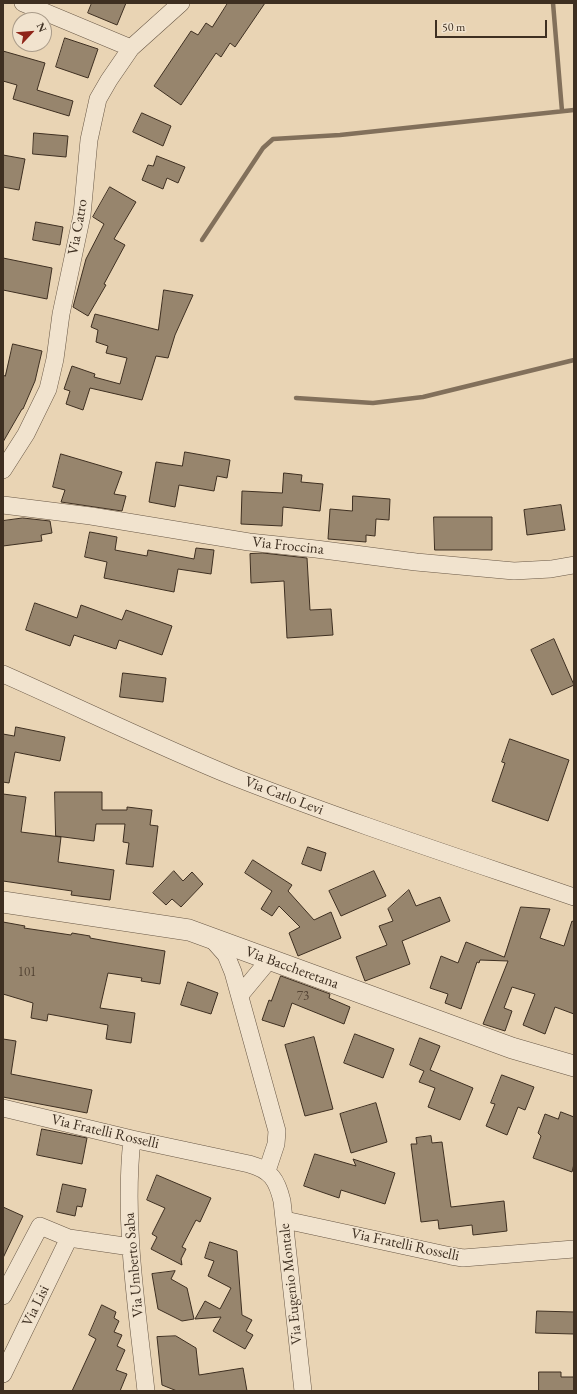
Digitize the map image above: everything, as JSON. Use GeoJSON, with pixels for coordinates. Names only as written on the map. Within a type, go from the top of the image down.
{"type":"FeatureCollection","features":[{"type":"Feature","properties":{"kind":"street"},"geometry":{"type":"LineString","coordinates":[[23,3],[131,48]]}},
{"type":"Feature","properties":{"kind":"street","name":"Via Catro"},"geometry":{"type":"LineString","coordinates":[[3,470],[26,434],[48,389],[61,314],[82,215],[89,140],[98,99],[131,48],[181,3]]}},
{"type":"Feature","properties":{"kind":"street","name":"Via Froccina"},"geometry":{"type":"LineString","coordinates":[[3,505],[91,516],[249,542],[416,562],[497,570],[531,571],[574,565]]}},
{"type":"Feature","properties":{"kind":"street","name":"Via Carlo Levi"},"geometry":{"type":"LineString","coordinates":[[3,674],[242,780],[340,818],[574,897]]}},
{"type":"Feature","properties":{"kind":"street","name":"Via Baccheretana"},"geometry":{"type":"LineString","coordinates":[[3,902],[190,930],[512,1048],[574,1066]]}},
{"type":"Feature","properties":{"kind":"street"},"geometry":{"type":"LineString","coordinates":[[211,938],[226,955],[233,972],[277,1131],[270,1175]]}},
{"type":"Feature","properties":{"kind":"street"},"geometry":{"type":"LineString","coordinates":[[240,995],[269,960]]}},
{"type":"Feature","properties":{"kind":"street","name":"Via Fratelli Rosselli"},"geometry":{"type":"LineString","coordinates":[[3,1108],[132,1139],[249,1164],[270,1175]]}},
{"type":"Feature","properties":{"kind":"street","name":"Via Umberto Saba"},"geometry":{"type":"LineString","coordinates":[[132,1139],[129,1160],[131,1247],[146,1391]]}},
{"type":"Feature","properties":{"kind":"street","name":"Via Eugenio Montale"},"geometry":{"type":"LineString","coordinates":[[270,1175],[280,1194],[284,1220],[303,1391]]}},
{"type":"Feature","properties":{"kind":"street","name":"Via Fratelli Rosselli"},"geometry":{"type":"LineString","coordinates":[[284,1220],[463,1258],[574,1250]]}},
{"type":"Feature","properties":{"kind":"street"},"geometry":{"type":"LineString","coordinates":[[3,1296],[40,1226],[69,1238],[131,1247]]}},
{"type":"Feature","properties":{"kind":"street","name":"Via Lisi"},"geometry":{"type":"LineString","coordinates":[[3,1374],[69,1238]]}},
{"type":"Feature","properties":{"kind":"building"},"geometry":{"type":"Polygon","coordinates":[[[92,3],[126,3],[117,25],[88,13],[92,3]]]}},
{"type":"Feature","properties":{"kind":"building"},"geometry":{"type":"Polygon","coordinates":[[[228,3],[265,3],[235,47],[230,43],[221,57],[216,53],[181,105],[154,86],[191,31],[198,35],[206,23],[212,27],[228,3]]]}},
{"type":"Feature","properties":{"kind":"building"},"geometry":{"type":"Polygon","coordinates":[[[65,38],[98,49],[88,78],[56,67],[65,38]]]}},
{"type":"Feature","properties":{"kind":"building"},"geometry":{"type":"Polygon","coordinates":[[[3,51],[45,63],[37,90],[73,101],[69,116],[13,99],[17,85],[3,81],[3,51]]]}},
{"type":"Feature","properties":{"kind":"building"},"geometry":{"type":"Polygon","coordinates":[[[142,113],[171,126],[163,146],[133,132],[142,113]]]}},
{"type":"Feature","properties":{"kind":"building"},"geometry":{"type":"Polygon","coordinates":[[[34,133],[68,136],[66,157],[33,154],[34,133]]]}},
{"type":"Feature","properties":{"kind":"building"},"geometry":{"type":"Polygon","coordinates":[[[3,155],[25,159],[19,190],[3,187],[3,155]]]}},
{"type":"Feature","properties":{"kind":"building"},"geometry":{"type":"Polygon","coordinates":[[[157,156],[185,167],[178,183],[167,178],[163,189],[142,180],[148,165],[153,166],[157,156]]]}},
{"type":"Feature","properties":{"kind":"building"},"geometry":{"type":"Polygon","coordinates":[[[110,187],[136,202],[114,239],[125,245],[104,284],[106,285],[88,316],[73,307],[86,259],[104,224],[93,217],[110,187]]]}},
{"type":"Feature","properties":{"kind":"building"},"geometry":{"type":"Polygon","coordinates":[[[36,222],[63,227],[60,245],[33,240],[36,222]]]}},
{"type":"Feature","properties":{"kind":"building"},"geometry":{"type":"Polygon","coordinates":[[[3,258],[52,268],[47,299],[3,290],[3,258]]]}},
{"type":"Feature","properties":{"kind":"building"},"geometry":{"type":"Polygon","coordinates":[[[164,290],[193,295],[175,335],[168,358],[156,356],[142,400],[90,388],[83,410],[66,404],[70,391],[64,389],[72,366],[95,374],[94,377],[120,384],[127,358],[106,353],[108,346],[96,342],[98,330],[91,327],[95,314],[158,330],[164,290]]]}},
{"type":"Feature","properties":{"kind":"building"},"geometry":{"type":"Polygon","coordinates":[[[13,344],[42,351],[35,381],[23,409],[3,442],[3,375],[5,376],[13,344]]]}},
{"type":"Feature","properties":{"kind":"building"},"geometry":{"type":"Polygon","coordinates":[[[185,452],[230,460],[227,478],[217,476],[214,491],[179,485],[175,507],[149,502],[156,462],[182,466],[185,452]]]}},
{"type":"Feature","properties":{"kind":"building"},"geometry":{"type":"Polygon","coordinates":[[[61,454],[122,472],[114,494],[126,496],[122,511],[61,502],[65,490],[53,487],[61,454]]]}},
{"type":"Feature","properties":{"kind":"building"},"geometry":{"type":"Polygon","coordinates":[[[284,473],[302,475],[301,482],[323,484],[320,511],[283,507],[282,526],[241,524],[242,491],[282,493],[284,473]]]}},
{"type":"Feature","properties":{"kind":"building"},"geometry":{"type":"Polygon","coordinates":[[[353,496],[390,499],[389,520],[376,519],[375,536],[366,535],[366,542],[328,539],[330,509],[352,511],[353,496]]]}},
{"type":"Feature","properties":{"kind":"building"},"geometry":{"type":"Polygon","coordinates":[[[561,505],[565,530],[527,535],[524,510],[561,505]]]}},
{"type":"Feature","properties":{"kind":"building"},"geometry":{"type":"Polygon","coordinates":[[[434,517],[492,517],[492,550],[435,550],[434,517]]]}},
{"type":"Feature","properties":{"kind":"building"},"geometry":{"type":"Polygon","coordinates":[[[23,518],[50,521],[52,533],[41,535],[42,541],[3,546],[3,521],[23,518]]]}},
{"type":"Feature","properties":{"kind":"building"},"geometry":{"type":"Polygon","coordinates":[[[90,532],[117,537],[115,550],[147,556],[148,550],[194,559],[196,548],[214,550],[211,574],[178,569],[174,592],[104,578],[107,562],[85,557],[90,532]]]}},
{"type":"Feature","properties":{"kind":"building"},"geometry":{"type":"Polygon","coordinates":[[[263,553],[307,558],[310,610],[331,609],[333,635],[287,638],[284,581],[251,583],[250,554],[263,553]]]}},
{"type":"Feature","properties":{"kind":"building"},"geometry":{"type":"Polygon","coordinates":[[[35,603],[77,618],[81,605],[122,620],[126,610],[172,626],[162,655],[119,640],[116,649],[74,635],[70,646],[26,630],[35,603]]]}},
{"type":"Feature","properties":{"kind":"building"},"geometry":{"type":"Polygon","coordinates":[[[554,639],[574,685],[552,695],[531,650],[554,639]]]}},
{"type":"Feature","properties":{"kind":"building"},"geometry":{"type":"Polygon","coordinates":[[[123,673],[166,678],[163,702],[120,697],[123,673]]]}},
{"type":"Feature","properties":{"kind":"building"},"geometry":{"type":"Polygon","coordinates":[[[16,727],[65,737],[60,761],[15,752],[9,783],[3,782],[3,734],[14,736],[16,727]]]}},
{"type":"Feature","properties":{"kind":"building"},"geometry":{"type":"Polygon","coordinates":[[[510,739],[569,760],[548,821],[492,801],[505,763],[502,762],[510,739]]]}},
{"type":"Feature","properties":{"kind":"building"},"geometry":{"type":"Polygon","coordinates":[[[55,792],[102,792],[102,810],[127,810],[127,807],[152,810],[150,825],[158,826],[153,867],[126,864],[129,843],[123,842],[125,824],[96,824],[94,841],[56,836],[55,792]]]}},
{"type":"Feature","properties":{"kind":"building"},"geometry":{"type":"Polygon","coordinates":[[[3,794],[26,797],[21,832],[61,837],[58,862],[114,870],[110,900],[71,895],[72,891],[3,881],[3,794]]]}},
{"type":"Feature","properties":{"kind":"building"},"geometry":{"type":"Polygon","coordinates":[[[308,847],[326,853],[321,871],[302,864],[308,847]]]}},
{"type":"Feature","properties":{"kind":"building"},"geometry":{"type":"Polygon","coordinates":[[[253,860],[292,885],[288,891],[314,920],[331,912],[341,938],[298,956],[289,933],[300,927],[279,906],[272,916],[261,909],[272,891],[245,873],[253,860]]]}},
{"type":"Feature","properties":{"kind":"building"},"geometry":{"type":"Polygon","coordinates":[[[174,871],[183,881],[192,872],[203,884],[181,907],[172,899],[166,905],[153,893],[174,871]]]}},
{"type":"Feature","properties":{"kind":"building"},"geometry":{"type":"Polygon","coordinates":[[[374,871],[386,896],[341,916],[329,891],[374,871]]]}},
{"type":"Feature","properties":{"kind":"building"},"geometry":{"type":"Polygon","coordinates":[[[409,890],[416,906],[440,897],[450,921],[402,941],[410,964],[365,981],[356,957],[387,945],[379,926],[393,921],[388,909],[409,890]]]}},
{"type":"Feature","properties":{"kind":"building"},"geometry":{"type":"Polygon","coordinates":[[[521,907],[550,909],[540,938],[564,946],[572,921],[574,922],[574,1014],[555,1007],[545,1034],[523,1025],[535,994],[512,987],[504,1008],[512,1011],[505,1031],[483,1024],[508,961],[480,960],[479,963],[477,962],[461,1009],[445,1003],[448,994],[430,988],[441,956],[458,963],[466,942],[504,957],[521,907]]]}},
{"type":"Feature","properties":{"kind":"building"},"geometry":{"type":"Polygon","coordinates":[[[3,922],[25,926],[24,928],[71,935],[72,933],[90,936],[90,938],[165,951],[160,984],[141,981],[142,978],[108,973],[100,1008],[135,1013],[131,1043],[106,1039],[108,1025],[48,1014],[47,1021],[31,1018],[33,1003],[3,994],[3,922]]]}},
{"type":"Feature","properties":{"kind":"building"},"geometry":{"type":"Polygon","coordinates":[[[281,976],[330,994],[329,998],[350,1007],[344,1024],[292,1003],[284,1027],[262,1020],[269,1000],[271,1001],[281,976]]]}},
{"type":"Feature","properties":{"kind":"building"},"geometry":{"type":"Polygon","coordinates":[[[188,982],[218,993],[211,1014],[181,1005],[188,982]]]}},
{"type":"Feature","properties":{"kind":"building"},"geometry":{"type":"Polygon","coordinates":[[[355,1034],[394,1049],[383,1078],[344,1063],[355,1034]]]}},
{"type":"Feature","properties":{"kind":"building"},"geometry":{"type":"Polygon","coordinates":[[[314,1037],[333,1109],[305,1116],[285,1045],[314,1037]]]}},
{"type":"Feature","properties":{"kind":"building"},"geometry":{"type":"Polygon","coordinates":[[[420,1038],[440,1046],[430,1070],[473,1088],[460,1120],[428,1107],[435,1088],[419,1082],[424,1071],[410,1065],[420,1038]]]}},
{"type":"Feature","properties":{"kind":"building"},"geometry":{"type":"Polygon","coordinates":[[[3,1039],[16,1041],[11,1074],[92,1090],[87,1113],[3,1097],[3,1039]]]}},
{"type":"Feature","properties":{"kind":"building"},"geometry":{"type":"Polygon","coordinates":[[[502,1075],[534,1087],[525,1110],[518,1107],[507,1135],[486,1126],[495,1104],[491,1103],[502,1075]]]}},
{"type":"Feature","properties":{"kind":"building"},"geometry":{"type":"Polygon","coordinates":[[[376,1103],[387,1142],[351,1153],[340,1114],[376,1103]]]}},
{"type":"Feature","properties":{"kind":"building"},"geometry":{"type":"Polygon","coordinates":[[[561,1112],[574,1117],[574,1164],[572,1172],[533,1158],[541,1136],[538,1133],[545,1114],[558,1119],[561,1112]]]}},
{"type":"Feature","properties":{"kind":"building"},"geometry":{"type":"Polygon","coordinates":[[[42,1129],[87,1138],[82,1164],[37,1155],[42,1129]]]}},
{"type":"Feature","properties":{"kind":"building"},"geometry":{"type":"Polygon","coordinates":[[[431,1136],[432,1143],[442,1142],[451,1207],[504,1201],[507,1231],[473,1235],[472,1225],[439,1229],[438,1220],[421,1222],[411,1144],[417,1144],[416,1138],[431,1136]]]}},
{"type":"Feature","properties":{"kind":"building"},"geometry":{"type":"Polygon","coordinates":[[[315,1154],[356,1166],[353,1159],[395,1173],[385,1204],[341,1190],[339,1198],[304,1186],[315,1154]]]}},
{"type":"Feature","properties":{"kind":"building"},"geometry":{"type":"Polygon","coordinates":[[[157,1175],[211,1198],[200,1222],[196,1220],[182,1247],[186,1249],[181,1259],[182,1265],[151,1249],[157,1237],[152,1234],[165,1208],[147,1200],[157,1175]]]}},
{"type":"Feature","properties":{"kind":"building"},"geometry":{"type":"Polygon","coordinates":[[[63,1184],[86,1189],[82,1207],[77,1206],[75,1216],[57,1212],[63,1184]]]}},
{"type":"Feature","properties":{"kind":"building"},"geometry":{"type":"Polygon","coordinates":[[[3,1207],[23,1216],[3,1258],[3,1207]]]}},
{"type":"Feature","properties":{"kind":"building"},"geometry":{"type":"Polygon","coordinates":[[[210,1242],[237,1251],[242,1315],[252,1320],[246,1331],[253,1335],[245,1349],[213,1331],[221,1317],[195,1319],[205,1301],[220,1309],[231,1288],[208,1276],[214,1261],[205,1258],[210,1242]]]}},
{"type":"Feature","properties":{"kind":"building"},"geometry":{"type":"Polygon","coordinates":[[[175,1271],[171,1279],[187,1288],[194,1319],[182,1321],[158,1309],[152,1274],[175,1271]]]}},
{"type":"Feature","properties":{"kind":"building"},"geometry":{"type":"Polygon","coordinates":[[[102,1305],[116,1312],[114,1318],[119,1321],[114,1332],[122,1335],[117,1346],[125,1350],[116,1370],[127,1374],[120,1391],[72,1391],[96,1339],[89,1335],[102,1305]]]}},
{"type":"Feature","properties":{"kind":"building"},"geometry":{"type":"Polygon","coordinates":[[[537,1311],[574,1312],[574,1334],[536,1333],[537,1311]]]}},
{"type":"Feature","properties":{"kind":"building"},"geometry":{"type":"Polygon","coordinates":[[[176,1336],[196,1348],[199,1375],[243,1368],[247,1391],[177,1391],[162,1385],[157,1337],[176,1336]]]}},
{"type":"Feature","properties":{"kind":"building"},"geometry":{"type":"Polygon","coordinates":[[[539,1372],[561,1372],[561,1377],[574,1377],[574,1391],[539,1391],[539,1372]]]}},
{"type":"Feature","properties":{"kind":"waterway"},"geometry":{"type":"LineString","coordinates":[[553,3],[562,111]]}},
{"type":"Feature","properties":{"kind":"waterway"},"geometry":{"type":"LineString","coordinates":[[202,240],[263,148],[273,139],[340,135],[574,110]]}},
{"type":"Feature","properties":{"kind":"waterway"},"geometry":{"type":"LineString","coordinates":[[296,398],[373,403],[423,397],[574,360]]}}]}
